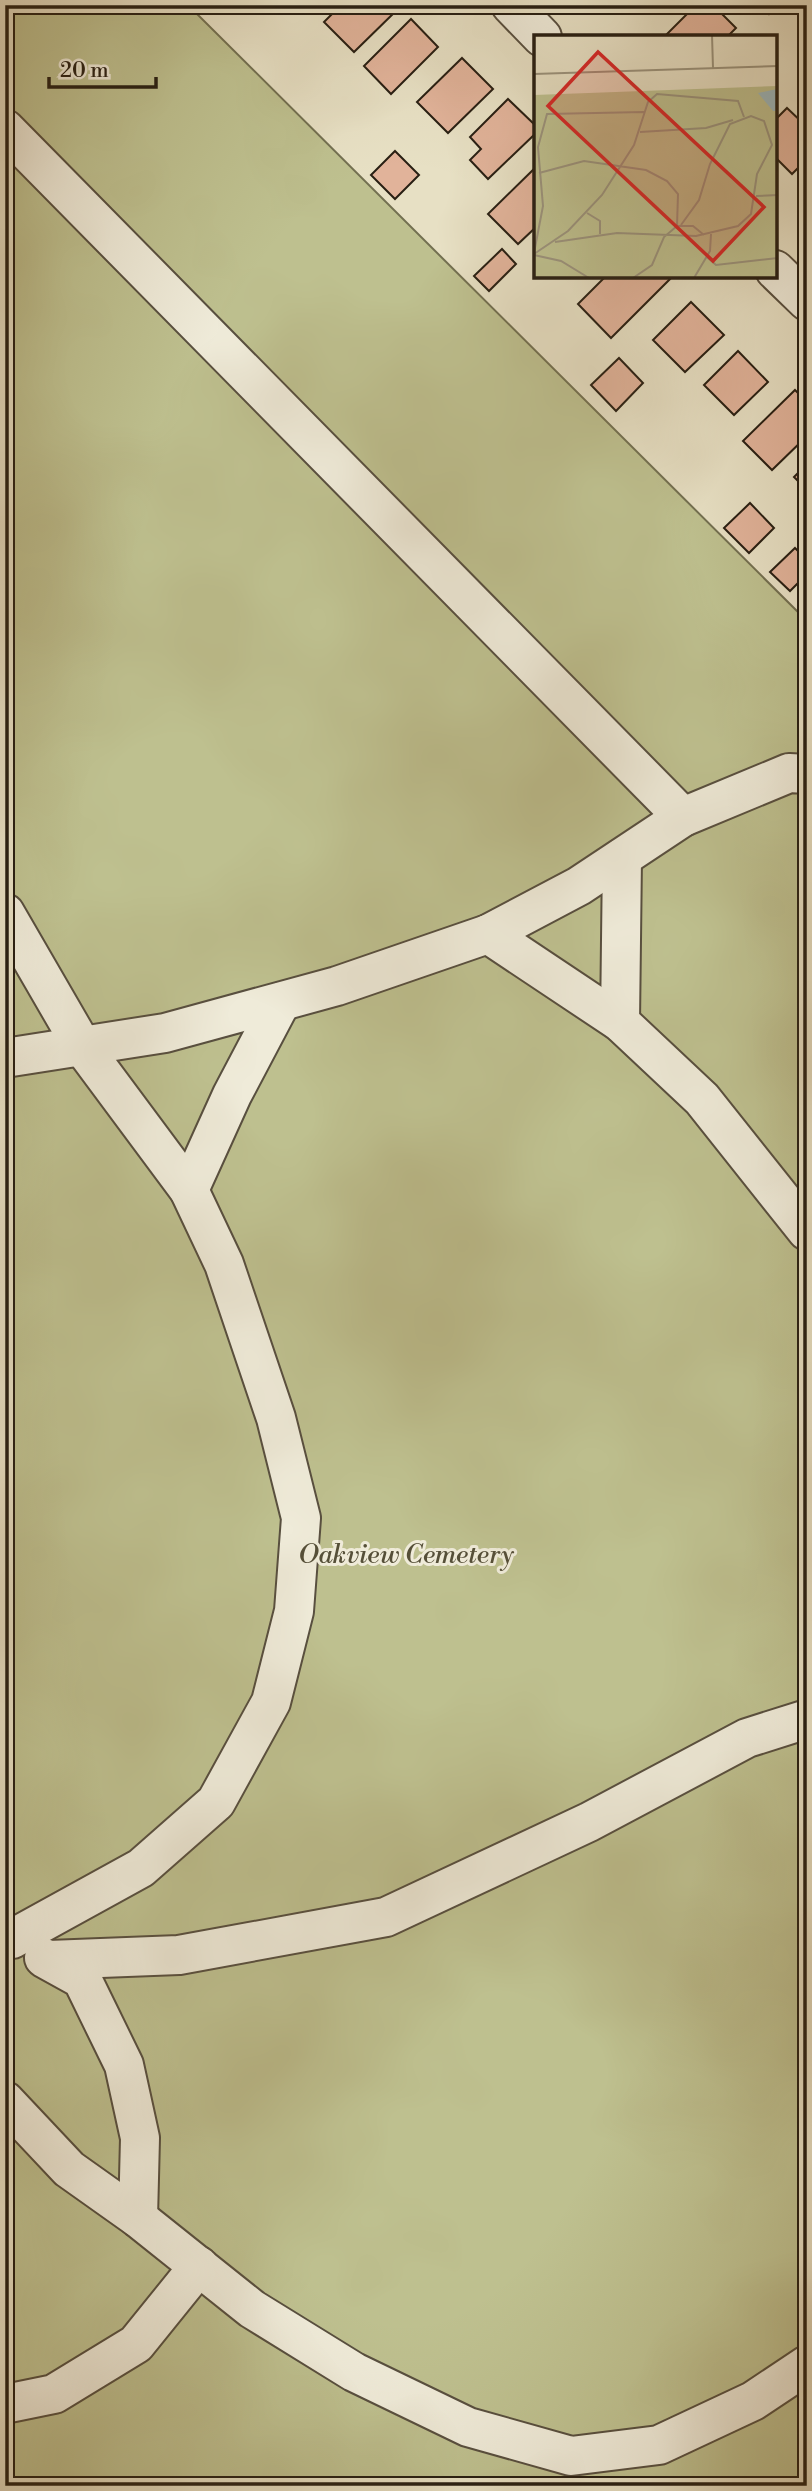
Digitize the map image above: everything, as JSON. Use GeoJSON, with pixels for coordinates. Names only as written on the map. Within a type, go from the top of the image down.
{"type":"FeatureCollection","features":[{"type":"Feature","properties":{"kind":"street"},"geometry":{"type":"LineString","coordinates":[[511,5],[540,35]]}},
{"type":"Feature","properties":{"kind":"street"},"geometry":{"type":"LineString","coordinates":[[5,129],[683,817]]}},
{"type":"Feature","properties":{"kind":"street"},"geometry":{"type":"LineString","coordinates":[[777,272],[807,301]]}},
{"type":"Feature","properties":{"kind":"street"},"geometry":{"type":"LineString","coordinates":[[5,1058],[166,1033],[337,986],[488,934],[579,886],[683,817],[789,773],[807,774]]}},
{"type":"Feature","properties":{"kind":"street"},"geometry":{"type":"LineString","coordinates":[[620,1022],[622,858]]}},
{"type":"Feature","properties":{"kind":"street"},"geometry":{"type":"LineString","coordinates":[[5,913],[82,1046],[189,1190],[225,1264],[276,1418],[301,1518],[294,1611],[271,1702],[216,1802],[141,1868],[9,1939]]}},
{"type":"Feature","properties":{"kind":"street"},"geometry":{"type":"LineString","coordinates":[[488,934],[620,1022],[702,1099],[807,1231]]}},
{"type":"Feature","properties":{"kind":"street"},"geometry":{"type":"LineString","coordinates":[[189,1190],[232,1096],[281,1002]]}},
{"type":"Feature","properties":{"kind":"street"},"geometry":{"type":"LineString","coordinates":[[49,1960],[179,1955],[386,1917],[589,1822],[747,1738],[807,1719]]}},
{"type":"Feature","properties":{"kind":"street"},"geometry":{"type":"LineString","coordinates":[[9,1939],[82,1979],[124,2064],[140,2138],[138,2218]]}},
{"type":"Feature","properties":{"kind":"street"},"geometry":{"type":"LineString","coordinates":[[5,2101],[69,2169],[138,2218],[252,2309],[354,2371],[468,2427],[571,2456],[659,2445],[753,2401],[807,2365]]}},
{"type":"Feature","properties":{"kind":"street"},"geometry":{"type":"LineString","coordinates":[[5,2404],[54,2394],[136,2344],[199,2266]]}},
{"type":"Feature","properties":{"kind":"green space","name":"Oakview Cemetery"},"geometry":{"type":"Polygon","coordinates":[[[5,5],[188,5],[807,621],[807,2486],[5,2486],[5,5]]]}},
{"type":"Feature","properties":{"kind":"building"},"geometry":{"type":"Polygon","coordinates":[[[341,5],[401,6],[354,52],[324,22],[341,5]]]}},
{"type":"Feature","properties":{"kind":"building"},"geometry":{"type":"Polygon","coordinates":[[[696,5],[713,5],[736,28],[729,35],[666,35],[696,5]]]}},
{"type":"Feature","properties":{"kind":"building"},"geometry":{"type":"Polygon","coordinates":[[[761,5],[778,5],[769,14],[761,5]]]}},
{"type":"Feature","properties":{"kind":"building"},"geometry":{"type":"Polygon","coordinates":[[[411,19],[438,47],[391,94],[364,66],[411,19]]]}},
{"type":"Feature","properties":{"kind":"building"},"geometry":{"type":"Polygon","coordinates":[[[462,58],[493,89],[448,133],[417,102],[462,58]]]}},
{"type":"Feature","properties":{"kind":"building"},"geometry":{"type":"Polygon","coordinates":[[[508,99],[534,124],[534,135],[488,179],[470,160],[481,149],[470,137],[508,99]]]}},
{"type":"Feature","properties":{"kind":"building"},"geometry":{"type":"Polygon","coordinates":[[[787,108],[807,127],[807,159],[792,174],[777,159],[777,118],[787,108]]]}},
{"type":"Feature","properties":{"kind":"building"},"geometry":{"type":"Polygon","coordinates":[[[395,151],[419,175],[395,199],[371,175],[395,151]]]}},
{"type":"Feature","properties":{"kind":"building"},"geometry":{"type":"Polygon","coordinates":[[[534,169],[534,229],[518,244],[488,214],[534,169]]]}},
{"type":"Feature","properties":{"kind":"building"},"geometry":{"type":"Polygon","coordinates":[[[502,249],[516,264],[489,291],[474,276],[502,249]]]}},
{"type":"Feature","properties":{"kind":"building"},"geometry":{"type":"Polygon","coordinates":[[[604,278],[670,279],[611,338],[578,304],[604,278]]]}},
{"type":"Feature","properties":{"kind":"building"},"geometry":{"type":"Polygon","coordinates":[[[691,302],[724,335],[685,372],[653,340],[691,302]]]}},
{"type":"Feature","properties":{"kind":"building"},"geometry":{"type":"Polygon","coordinates":[[[738,351],[768,382],[734,415],[704,385],[738,351]]]}},
{"type":"Feature","properties":{"kind":"building"},"geometry":{"type":"Polygon","coordinates":[[[619,358],[643,383],[616,411],[591,385],[619,358]]]}},
{"type":"Feature","properties":{"kind":"building"},"geometry":{"type":"Polygon","coordinates":[[[795,390],[807,402],[807,436],[772,470],[743,441],[795,390]]]}},
{"type":"Feature","properties":{"kind":"building"},"geometry":{"type":"Polygon","coordinates":[[[807,464],[807,490],[794,477],[807,464]]]}},
{"type":"Feature","properties":{"kind":"building"},"geometry":{"type":"Polygon","coordinates":[[[750,503],[774,528],[749,553],[724,528],[750,503]]]}},
{"type":"Feature","properties":{"kind":"building"},"geometry":{"type":"Polygon","coordinates":[[[795,548],[807,560],[807,574],[790,591],[770,572],[795,548]]]}}]}
